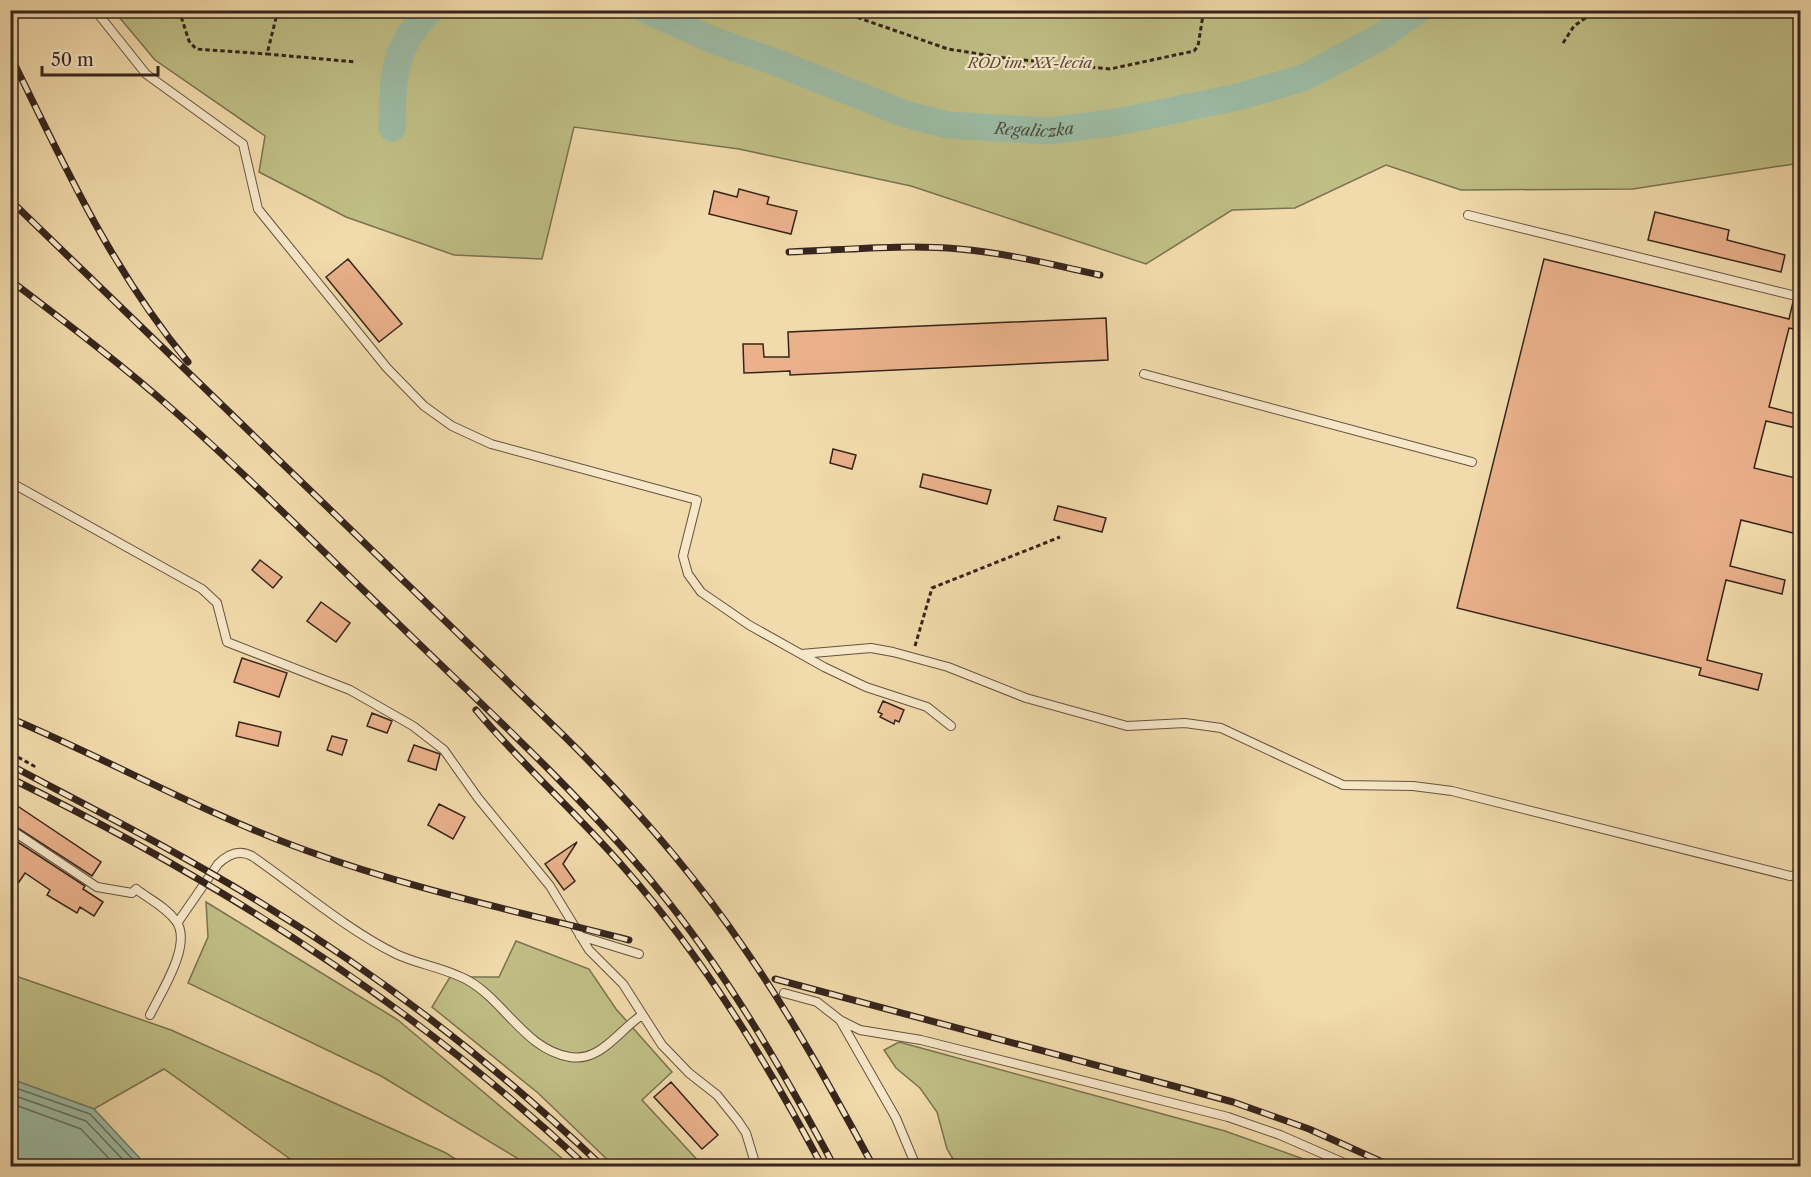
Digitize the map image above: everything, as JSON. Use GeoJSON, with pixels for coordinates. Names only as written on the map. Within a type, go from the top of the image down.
{"type":"FeatureCollection","features":[{"type":"Feature","properties":{"kind":"lane"},"geometry":{"type":"LineString","coordinates":[[95,10],[146,74],[243,144],[258,209],[387,368],[424,406],[452,426],[491,444],[697,500],[683,556],[691,580],[701,592],[741,620],[801,654],[866,687],[927,707],[951,726]]}},
{"type":"Feature","properties":{"kind":"lane"},"geometry":{"type":"LineString","coordinates":[[1468,215],[1800,297]]}},
{"type":"Feature","properties":{"kind":"lane"},"geometry":{"type":"LineString","coordinates":[[1144,374],[1472,462]]}},
{"type":"Feature","properties":{"kind":"lane"},"geometry":{"type":"LineString","coordinates":[[10,482],[212,597],[220,609],[227,642],[350,690],[432,738],[454,762],[478,798],[550,886],[579,936],[597,959],[623,984],[671,1057],[717,1095],[738,1121],[746,1133],[756,1167]]}},
{"type":"Feature","properties":{"kind":"lane"},"geometry":{"type":"LineString","coordinates":[[801,654],[871,648],[912,657],[948,667],[1026,698],[1127,726],[1185,723],[1221,728],[1343,784],[1419,787],[1474,796],[1790,876],[1800,875]]}},
{"type":"Feature","properties":{"kind":"lane"},"geometry":{"type":"LineString","coordinates":[[10,829],[97,887],[132,893],[136,889],[165,909],[178,922],[182,938],[179,955],[150,1015]]}},
{"type":"Feature","properties":{"kind":"lane"},"geometry":{"type":"LineString","coordinates":[[178,922],[218,864],[226,857],[243,852],[380,945],[406,958],[468,980],[529,1036],[555,1052],[570,1057],[589,1056],[600,1051],[642,1015]]}},
{"type":"Feature","properties":{"kind":"lane"},"geometry":{"type":"LineString","coordinates":[[579,936],[639,954]]}},
{"type":"Feature","properties":{"kind":"lane"},"geometry":{"type":"LineString","coordinates":[[784,993],[817,1002],[840,1020],[860,1030],[921,1040],[1228,1118],[1280,1135],[1351,1167]]}},
{"type":"Feature","properties":{"kind":"lane"},"geometry":{"type":"LineString","coordinates":[[840,1020],[896,1118],[916,1167]]}},
{"type":"Feature","properties":{"kind":"path"},"geometry":{"type":"LineString","coordinates":[[179,10],[189,41],[196,49],[356,62]]}},
{"type":"Feature","properties":{"kind":"path"},"geometry":{"type":"LineString","coordinates":[[267,54],[278,10]]}},
{"type":"Feature","properties":{"kind":"path"},"geometry":{"type":"LineString","coordinates":[[836,10],[948,49],[1110,69],[1194,51],[1198,46],[1203,15]]}},
{"type":"Feature","properties":{"kind":"path"},"geometry":{"type":"LineString","coordinates":[[1189,10],[1203,15],[1224,10]]}},
{"type":"Feature","properties":{"kind":"path"},"geometry":{"type":"LineString","coordinates":[[1563,44],[1574,26],[1597,10]]}},
{"type":"Feature","properties":{"kind":"path"},"geometry":{"type":"LineString","coordinates":[[912,657],[932,588],[1060,537]]}},
{"type":"Feature","properties":{"kind":"path"},"geometry":{"type":"LineString","coordinates":[[10,767],[16,756],[34,766],[32,769]]}},
{"type":"Feature","properties":{"kind":"green space","name":"ROD im. XX-lecia"},"geometry":{"type":"Polygon","coordinates":[[[114,11],[1800,11],[1800,163],[1633,189],[1461,190],[1386,165],[1295,208],[1232,210],[1146,264],[911,186],[739,149],[574,127],[542,259],[454,255],[346,217],[259,172],[265,136],[155,60],[114,11]]]}},
{"type":"Feature","properties":{"kind":"green space"},"geometry":{"type":"Polygon","coordinates":[[[206,902],[398,1020],[571,1166],[530,1166],[381,1076],[188,983],[208,937],[206,902]]]}},
{"type":"Feature","properties":{"kind":"green space"},"geometry":{"type":"Polygon","coordinates":[[[516,941],[589,969],[616,1009],[672,1072],[642,1100],[703,1166],[614,1166],[538,1093],[432,1007],[450,977],[499,977],[516,941]]]}},
{"type":"Feature","properties":{"kind":"green space"},"geometry":{"type":"Polygon","coordinates":[[[10,974],[171,1030],[446,1153],[466,1166],[300,1166],[164,1069],[94,1109],[11,1079],[10,974]]]}},
{"type":"Feature","properties":{"kind":"green space"},"geometry":{"type":"Polygon","coordinates":[[[899,1042],[1225,1131],[1323,1166],[957,1166],[947,1149],[937,1112],[920,1088],[896,1068],[884,1050],[899,1042]]]}},
{"type":"Feature","properties":{"kind":"water"},"geometry":{"type":"Polygon","coordinates":[[[11,1079],[94,1109],[147,1166],[11,1166],[11,1079]]]}},
{"type":"Feature","properties":{"kind":"building"},"geometry":{"type":"Polygon","coordinates":[[[739,189],[769,197],[767,204],[797,211],[791,234],[709,214],[714,191],[737,197],[739,189]]]}},
{"type":"Feature","properties":{"kind":"building"},"geometry":{"type":"Polygon","coordinates":[[[1655,212],[1729,230],[1727,240],[1785,255],[1781,272],[1648,240],[1655,212]]]}},
{"type":"Feature","properties":{"kind":"building"},"geometry":{"type":"Polygon","coordinates":[[[348,259],[402,324],[379,342],[326,277],[348,259]]]}},
{"type":"Feature","properties":{"kind":"building"},"geometry":{"type":"Polygon","coordinates":[[[1544,259],[1789,319],[1793,302],[1800,303],[1800,330],[1789,328],[1769,407],[1800,415],[1800,429],[1766,421],[1754,468],[1800,479],[1800,519],[1797,534],[1741,520],[1730,566],[1785,580],[1782,594],[1726,580],[1707,660],[1762,674],[1758,690],[1699,675],[1701,668],[1457,608],[1544,259]]]}},
{"type":"Feature","properties":{"kind":"building"},"geometry":{"type":"Polygon","coordinates":[[[1106,318],[1108,360],[790,375],[790,371],[744,373],[743,344],[763,344],[764,357],[789,357],[788,332],[1106,318]]]}},
{"type":"Feature","properties":{"kind":"building"},"geometry":{"type":"Polygon","coordinates":[[[833,449],[856,455],[852,469],[830,463],[833,449]]]}},
{"type":"Feature","properties":{"kind":"building"},"geometry":{"type":"Polygon","coordinates":[[[923,474],[991,490],[987,504],[920,487],[923,474]]]}},
{"type":"Feature","properties":{"kind":"building"},"geometry":{"type":"Polygon","coordinates":[[[1058,506],[1106,518],[1102,532],[1054,520],[1058,506]]]}},
{"type":"Feature","properties":{"kind":"building"},"geometry":{"type":"Polygon","coordinates":[[[260,560],[282,577],[273,588],[252,570],[260,560]]]}},
{"type":"Feature","properties":{"kind":"building"},"geometry":{"type":"Polygon","coordinates":[[[321,602],[350,623],[336,642],[307,621],[321,602]]]}},
{"type":"Feature","properties":{"kind":"building"},"geometry":{"type":"Polygon","coordinates":[[[242,658],[287,673],[279,697],[234,682],[242,658]]]}},
{"type":"Feature","properties":{"kind":"building"},"geometry":{"type":"Polygon","coordinates":[[[883,701],[904,710],[899,722],[895,720],[894,724],[880,717],[882,714],[878,712],[883,701]]]}},
{"type":"Feature","properties":{"kind":"building"},"geometry":{"type":"Polygon","coordinates":[[[372,713],[392,721],[387,733],[367,726],[372,713]]]}},
{"type":"Feature","properties":{"kind":"building"},"geometry":{"type":"Polygon","coordinates":[[[239,722],[281,732],[278,746],[236,736],[239,722]]]}},
{"type":"Feature","properties":{"kind":"building"},"geometry":{"type":"Polygon","coordinates":[[[332,736],[347,740],[342,755],[327,750],[332,736]]]}},
{"type":"Feature","properties":{"kind":"building"},"geometry":{"type":"Polygon","coordinates":[[[414,745],[440,754],[436,770],[408,761],[414,745]]]}},
{"type":"Feature","properties":{"kind":"building"},"geometry":{"type":"Polygon","coordinates":[[[10,801],[101,862],[92,876],[10,823],[10,801]]]}},
{"type":"Feature","properties":{"kind":"building"},"geometry":{"type":"Polygon","coordinates":[[[439,804],[465,817],[453,839],[428,825],[439,804]]]}},
{"type":"Feature","properties":{"kind":"building"},"geometry":{"type":"Polygon","coordinates":[[[10,837],[85,886],[83,889],[103,902],[94,916],[80,907],[77,913],[47,895],[50,890],[25,873],[19,882],[10,877],[10,837]]]}},
{"type":"Feature","properties":{"kind":"building"},"geometry":{"type":"Polygon","coordinates":[[[577,842],[563,864],[575,881],[564,890],[545,864],[577,842]]]}},
{"type":"Feature","properties":{"kind":"building"},"geometry":{"type":"Polygon","coordinates":[[[671,1082],[718,1135],[702,1149],[654,1097],[671,1082]]]}},
{"type":"Feature","properties":{"kind":"waterway","name":"Regaliczka"},"geometry":{"type":"LineString","coordinates":[[392,128],[394,79],[397,64],[409,37],[418,23],[431,10]]}},
{"type":"Feature","properties":{"kind":"waterway","name":"Regaliczka"},"geometry":{"type":"LineString","coordinates":[[646,10],[715,41],[770,60],[905,114],[948,125],[1048,131],[1118,122],[1242,96],[1305,77],[1382,36],[1418,10]]}},
{"type":"Feature","properties":{"kind":"railway"},"geometry":{"type":"LineString","coordinates":[[10,55],[70,176],[111,252],[160,326],[188,362]]}},
{"type":"Feature","properties":{"kind":"railway"},"geometry":{"type":"LineString","coordinates":[[10,200],[562,734],[635,810],[703,891],[762,974],[812,1055],[873,1166]]}},
{"type":"Feature","properties":{"kind":"railway"},"geometry":{"type":"LineString","coordinates":[[789,252],[895,247],[959,249],[1012,256],[1100,275]]}},
{"type":"Feature","properties":{"kind":"railway"},"geometry":{"type":"LineString","coordinates":[[10,280],[113,360],[200,434],[487,708],[622,846],[679,916],[728,985],[751,1020],[834,1166]]}},
{"type":"Feature","properties":{"kind":"railway"},"geometry":{"type":"LineString","coordinates":[[476,710],[608,849],[682,939],[733,1012],[822,1166]]}},
{"type":"Feature","properties":{"kind":"railway"},"geometry":{"type":"LineString","coordinates":[[10,718],[230,820],[305,850],[385,877],[629,940]]}},
{"type":"Feature","properties":{"kind":"railway"},"geometry":{"type":"LineString","coordinates":[[10,765],[200,867],[261,903],[352,962],[481,1059],[563,1129],[602,1166]]}},
{"type":"Feature","properties":{"kind":"railway"},"geometry":{"type":"LineString","coordinates":[[10,778],[165,860],[240,904],[313,951],[454,1052],[586,1166]]}},
{"type":"Feature","properties":{"kind":"railway"},"geometry":{"type":"LineString","coordinates":[[775,979],[1233,1102],[1309,1129],[1391,1166]]}}]}
